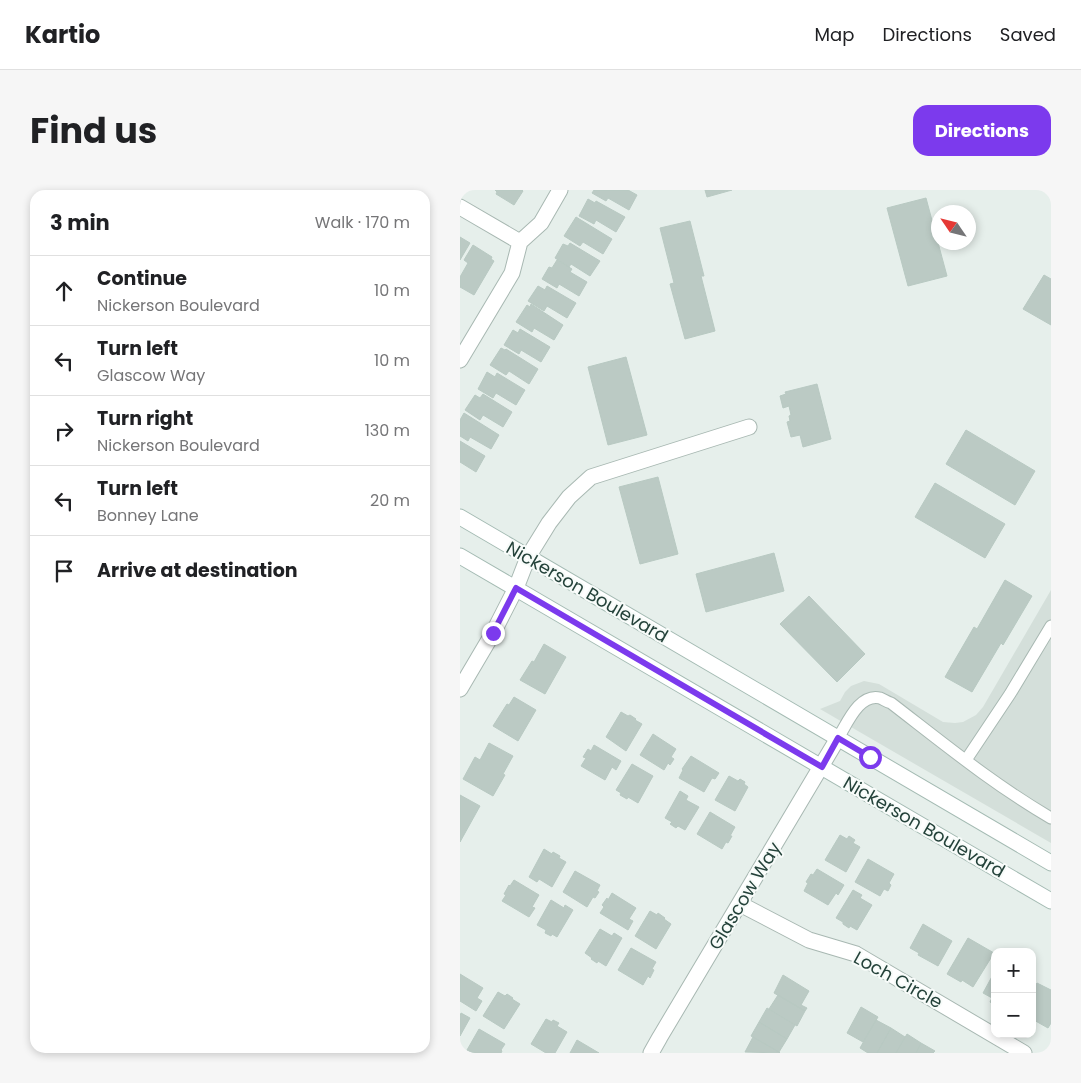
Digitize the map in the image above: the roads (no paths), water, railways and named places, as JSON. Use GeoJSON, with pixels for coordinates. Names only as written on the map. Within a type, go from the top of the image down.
{"type":"FeatureCollection","features":[{"type":"Feature","properties":{"kind":"street"},"geometry":{"type":"LineString","coordinates":[[460,360],[512,273],[520,242],[541,223],[560,190]]}},
{"type":"Feature","properties":{"kind":"street"},"geometry":{"type":"LineString","coordinates":[[460,207],[520,242]]}},
{"type":"Feature","properties":{"kind":"street"},"geometry":{"type":"LineString","coordinates":[[460,689],[493,633],[516,588],[528,557],[569,497],[591,477],[749,427]]}},
{"type":"Feature","properties":{"kind":"street","name":"Nickerson Boulevard"},"geometry":{"type":"LineString","coordinates":[[460,518],[1051,863]]}},
{"type":"Feature","properties":{"kind":"street","name":"Nickerson Boulevard"},"geometry":{"type":"LineString","coordinates":[[460,556],[1051,901]]}},
{"type":"Feature","properties":{"kind":"street","name":"Glascow Way"},"geometry":{"type":"LineString","coordinates":[[651,1053],[838,738]]}},
{"type":"Feature","properties":{"kind":"street","name":"Loch Circle"},"geometry":{"type":"LineString","coordinates":[[740,904],[810,940],[856,954],[1024,1053]]}},
{"type":"Feature","properties":{"kind":"lane"},"geometry":{"type":"LineString","coordinates":[[966,760],[1010,694],[1051,626]]}},
{"type":"Feature","properties":{"kind":"lane"},"geometry":{"type":"LineString","coordinates":[[838,738],[854,711],[862,702],[878,698],[891,704],[1022,801],[1051,818]]}}]}
